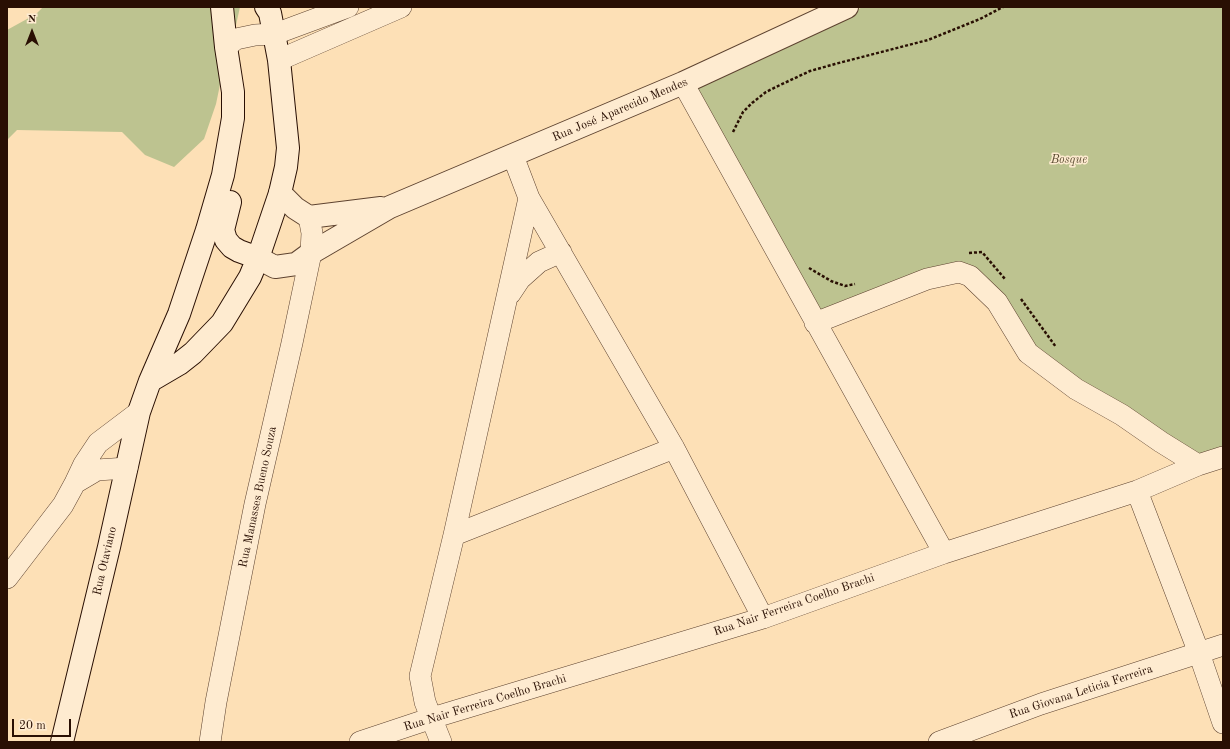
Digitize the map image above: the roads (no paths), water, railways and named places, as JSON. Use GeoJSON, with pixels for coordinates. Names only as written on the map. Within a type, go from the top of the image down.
{"type":"FeatureCollection","features":[{"type":"Feature","properties":{"kind":"main road","name":"Rua Otaviano"},"geometry":{"type":"LineString","coordinates":[[62,742],[139,412],[150,381],[179,314],[208,230],[223,174],[233,118],[233,92],[222,7]]}},
{"type":"Feature","properties":{"kind":"main road"},"geometry":{"type":"LineString","coordinates":[[150,381],[179,364],[193,353],[222,323],[250,277],[280,193],[286,167],[288,148],[275,34],[270,13],[266,7]]}},
{"type":"Feature","properties":{"kind":"main road","name":"Rua José Aparecido Mendes"},"geometry":{"type":"LineString","coordinates":[[390,207],[683,83],[846,7]]}},
{"type":"Feature","properties":{"kind":"main road"},"geometry":{"type":"LineString","coordinates":[[223,174],[231,190],[230,202],[223,230],[226,240],[232,247],[239,251],[258,258],[275,267],[296,264],[311,253],[390,207]]}},
{"type":"Feature","properties":{"kind":"main road"},"geometry":{"type":"LineString","coordinates":[[280,193],[295,208],[309,217],[390,207]]}},
{"type":"Feature","properties":{"kind":"street"},"geometry":{"type":"LineString","coordinates":[[226,47],[236,40],[255,35],[275,34],[348,7]]}},
{"type":"Feature","properties":{"kind":"street"},"geometry":{"type":"LineString","coordinates":[[279,60],[401,7]]}},
{"type":"Feature","properties":{"kind":"street"},"geometry":{"type":"LineString","coordinates":[[683,83],[944,553]]}},
{"type":"Feature","properties":{"kind":"street"},"geometry":{"type":"LineString","coordinates":[[513,156],[529,198],[674,448],[763,618]]}},
{"type":"Feature","properties":{"kind":"street"},"geometry":{"type":"LineString","coordinates":[[441,742],[425,702],[420,676],[454,536],[529,198]]}},
{"type":"Feature","properties":{"kind":"street","name":"Rua Manasses Bueno Souza"},"geometry":{"type":"LineString","coordinates":[[210,742],[216,702],[255,504],[311,253],[312,233],[309,217]]}},
{"type":"Feature","properties":{"kind":"street"},"geometry":{"type":"LineString","coordinates":[[507,298],[520,279],[539,262],[561,252]]}},
{"type":"Feature","properties":{"kind":"street"},"geometry":{"type":"LineString","coordinates":[[815,323],[927,279],[959,272],[970,276],[997,302],[1028,353],[1076,389],[1122,415],[1198,466]]}},
{"type":"Feature","properties":{"kind":"street"},"geometry":{"type":"LineString","coordinates":[[7,578],[63,505],[84,464],[98,443],[139,412]]}},
{"type":"Feature","properties":{"kind":"street"},"geometry":{"type":"LineString","coordinates":[[454,536],[674,448]]}},
{"type":"Feature","properties":{"kind":"street","name":"Rua Nair Ferreira Coelho Brachi"},"geometry":{"type":"LineString","coordinates":[[360,742],[432,718],[763,618],[944,553],[1137,491],[1223,457]]}},
{"type":"Feature","properties":{"kind":"street"},"geometry":{"type":"LineString","coordinates":[[75,483],[97,470],[127,468]]}},
{"type":"Feature","properties":{"kind":"street"},"geometry":{"type":"LineString","coordinates":[[1137,491],[1199,653],[1223,723]]}},
{"type":"Feature","properties":{"kind":"street","name":"Rua Giovana Leticia Ferreira"},"geometry":{"type":"LineString","coordinates":[[939,742],[1041,704],[1223,645]]}},
{"type":"Feature","properties":{"kind":"park label","name":"Bosque"},"geometry":{"type":"Point","coordinates":[1069,160]}}]}
